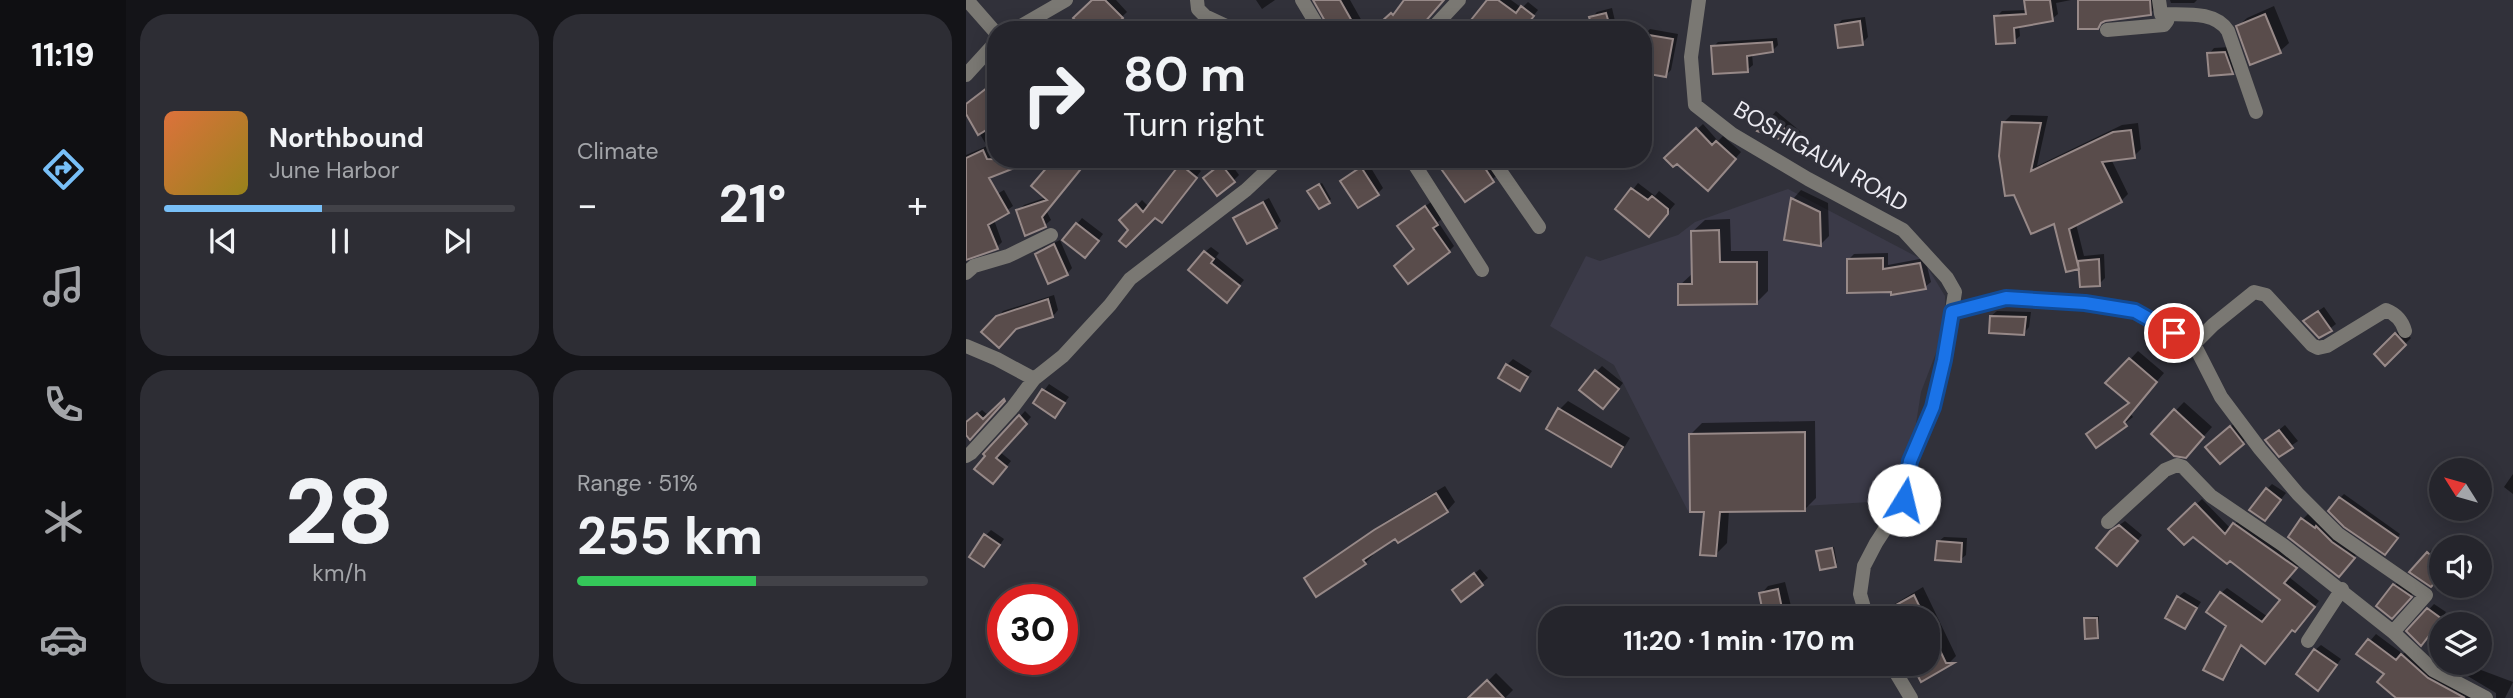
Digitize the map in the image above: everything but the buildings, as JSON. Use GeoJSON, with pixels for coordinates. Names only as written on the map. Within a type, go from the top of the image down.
{"type":"FeatureCollection","features":[{"type":"Feature","properties":{"kind":"street"},"geometry":{"type":"LineString","coordinates":[[967,0],[987,23]]}},
{"type":"Feature","properties":{"kind":"street"},"geometry":{"type":"LineString","coordinates":[[1197,0],[1198,9],[1216,21]]}},
{"type":"Feature","properties":{"kind":"street"},"geometry":{"type":"LineString","coordinates":[[1303,0],[1315,21]]}},
{"type":"Feature","properties":{"kind":"street"},"geometry":{"type":"LineString","coordinates":[[1439,21],[1459,0]]}},
{"type":"Feature","properties":{"kind":"street","name":"BOSHIGAUN ROAD"},"geometry":{"type":"LineString","coordinates":[[1699,0],[1691,57],[1695,106],[1732,134],[1808,180],[1903,230],[1947,278],[1955,292],[1933,407],[1910,461],[1904,500],[1864,566],[1860,594],[1864,606]]}},
{"type":"Feature","properties":{"kind":"street"},"geometry":{"type":"LineString","coordinates":[[1029,21],[1060,2]]}},
{"type":"Feature","properties":{"kind":"street"},"geometry":{"type":"LineString","coordinates":[[2107,30],[2158,26],[2167,21],[2160,7]]}},
{"type":"Feature","properties":{"kind":"street"},"geometry":{"type":"LineString","coordinates":[[2160,7],[2214,17],[2222,22],[2256,112]]}},
{"type":"Feature","properties":{"kind":"street"},"geometry":{"type":"LineString","coordinates":[[966,75],[987,52]]}},
{"type":"Feature","properties":{"kind":"street"},"geometry":{"type":"LineString","coordinates":[[966,456],[1013,407],[1034,379],[1063,356],[1130,279],[1245,190],[1269,168]]}},
{"type":"Feature","properties":{"kind":"street"},"geometry":{"type":"LineString","coordinates":[[1417,168],[1482,270]]}},
{"type":"Feature","properties":{"kind":"street"},"geometry":{"type":"LineString","coordinates":[[1498,168],[1539,227]]}},
{"type":"Feature","properties":{"kind":"street"},"geometry":{"type":"LineString","coordinates":[[966,272],[974,266],[1008,257],[1051,235]]}},
{"type":"Feature","properties":{"kind":"street"},"geometry":{"type":"LineString","coordinates":[[2194,344],[2254,292],[2266,295],[2312,345],[2318,348],[2327,346],[2386,310],[2394,313],[2403,323],[2405,331]]}},
{"type":"Feature","properties":{"kind":"street"},"geometry":{"type":"LineString","coordinates":[[1952,312],[2006,298],[2085,303],[2135,311],[2194,344],[2221,397],[2298,494],[2338,534],[2426,595],[2393,632]]}},
{"type":"Feature","properties":{"kind":"street"},"geometry":{"type":"LineString","coordinates":[[966,346],[1034,379]]}},
{"type":"Feature","properties":{"kind":"street"},"geometry":{"type":"LineString","coordinates":[[2108,522],[2165,470],[2177,464],[2211,496],[2342,589],[2433,670],[2486,698]]}},
{"type":"Feature","properties":{"kind":"street"},"geometry":{"type":"LineString","coordinates":[[2308,641],[2342,589]]}},
{"type":"Feature","properties":{"kind":"street"},"geometry":{"type":"LineString","coordinates":[[1897,676],[1910,698]]}},
{"type":"Feature","properties":{"kind":"shaded area"},"geometry":{"type":"Polygon","coordinates":[[[1788,189],[1923,260],[1945,296],[1945,316],[1939,345],[1921,392],[1904,500],[1689,513],[1614,365],[1550,326],[1586,256],[1600,261],[1678,235],[1695,222],[1788,189]]]}},
{"type":"Feature","properties":{"kind":"route"},"geometry":{"type":"LineString","coordinates":[[1904,500],[1910,461],[1933,407],[1952,312],[2006,298],[2085,303],[2135,311],[2174,333]]}}]}
